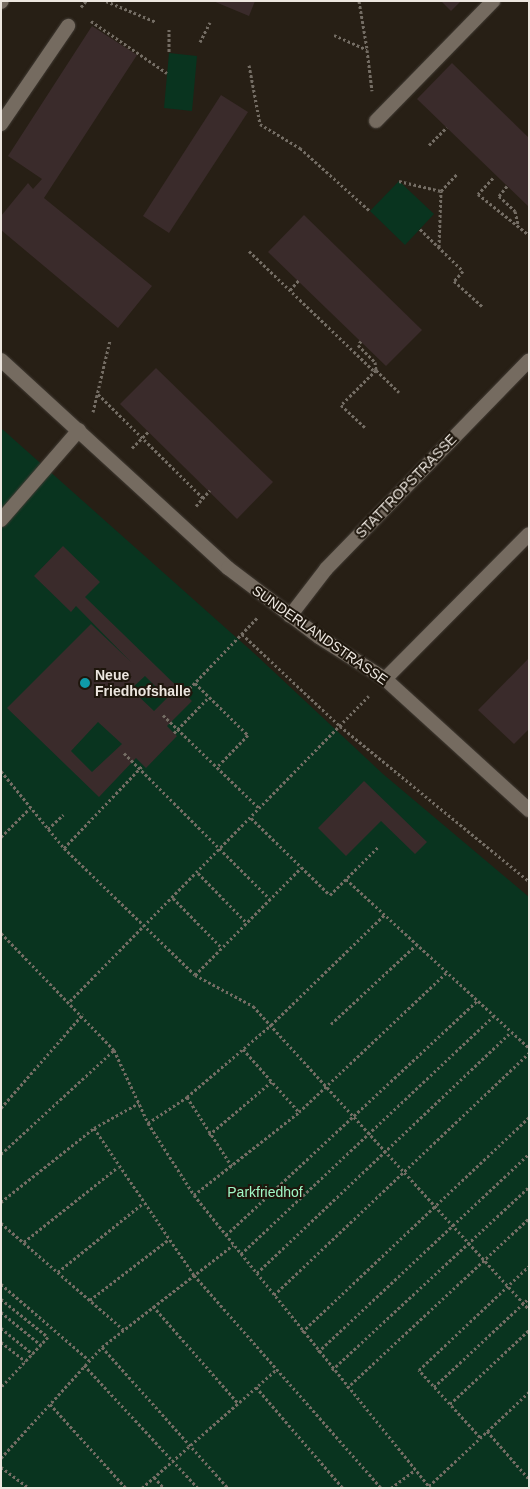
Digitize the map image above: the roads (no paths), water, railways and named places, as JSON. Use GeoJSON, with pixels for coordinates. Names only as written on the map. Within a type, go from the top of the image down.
{"type":"FeatureCollection","features":[{"type":"Feature","properties":{"kind":"street"},"geometry":{"type":"LineString","coordinates":[[376,121],[493,1]]}},
{"type":"Feature","properties":{"kind":"street"},"geometry":{"type":"LineString","coordinates":[[1,124],[68,26]]}},
{"type":"Feature","properties":{"kind":"street","name":"SUNDERLANDSTRASSE"},"geometry":{"type":"LineString","coordinates":[[1,360],[272,603],[385,679],[529,810]]}},
{"type":"Feature","properties":{"kind":"street","name":"STATTROPSTRASSE"},"geometry":{"type":"LineString","coordinates":[[290,616],[326,569],[529,360]]}},
{"type":"Feature","properties":{"kind":"street"},"geometry":{"type":"LineString","coordinates":[[1,520],[78,430]]}},
{"type":"Feature","properties":{"kind":"street"},"geometry":{"type":"LineString","coordinates":[[385,679],[529,534]]}},
{"type":"Feature","properties":{"kind":"place","name":"Neue Friedhofshalle"},"geometry":{"type":"Point","coordinates":[85,683]}},
{"type":"Feature","properties":{"kind":"park label","name":"Parkfriedhof"},"geometry":{"type":"Point","coordinates":[265,1192]}}]}
